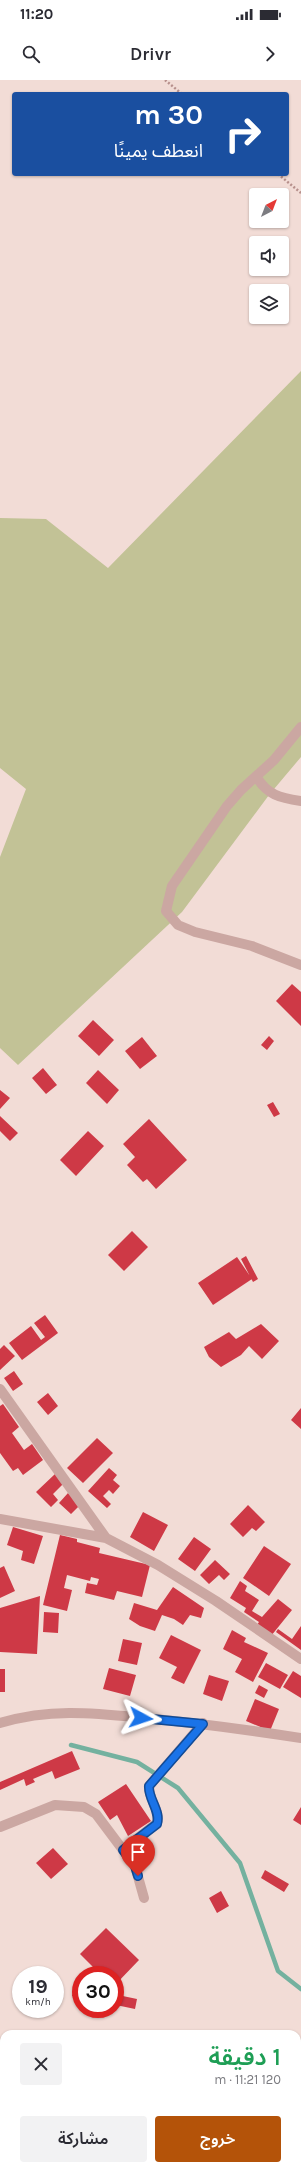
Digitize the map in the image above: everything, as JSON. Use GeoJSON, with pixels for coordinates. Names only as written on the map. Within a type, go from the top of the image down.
{"type":"FeatureCollection","features":[{"type":"Feature","properties":{"kind":"street"},"geometry":{"type":"LineString","coordinates":[[301,727],[274,760],[227,806],[172,886],[166,911],[178,925],[195,932],[252,946],[301,965]]}},
{"type":"Feature","properties":{"kind":"street"},"geometry":{"type":"LineString","coordinates":[[256,776],[261,785],[274,796],[301,801]]}},
{"type":"Feature","properties":{"kind":"street"},"geometry":{"type":"LineString","coordinates":[[0,1389],[106,1538]]}},
{"type":"Feature","properties":{"kind":"street"},"geometry":{"type":"LineString","coordinates":[[0,1519],[106,1538],[158,1565],[210,1597],[301,1659]]}},
{"type":"Feature","properties":{"kind":"street"},"geometry":{"type":"LineString","coordinates":[[0,1723],[26,1715],[78,1712],[203,1724],[301,1738]]}},
{"type":"Feature","properties":{"kind":"street"},"geometry":{"type":"LineString","coordinates":[[123,1850],[157,1824],[159,1818],[149,1792],[149,1786],[203,1724]]}},
{"type":"Feature","properties":{"kind":"street"},"geometry":{"type":"LineString","coordinates":[[0,1827],[55,1805],[84,1807],[96,1814],[135,1866],[144,1898]]}},
{"type":"Feature","properties":{"kind":"path"},"geometry":{"type":"LineString","coordinates":[[165,80],[180,92]]}},
{"type":"Feature","properties":{"kind":"path"},"geometry":{"type":"LineString","coordinates":[[280,176],[301,193]]}},
{"type":"Feature","properties":{"kind":"green space"},"geometry":{"type":"Polygon","coordinates":[[[301,371],[301,757],[269,795],[182,912],[18,1065],[0,1048],[0,857],[26,789],[0,768],[0,518],[46,519],[108,568],[301,371]]]}},
{"type":"Feature","properties":{"kind":"building"},"geometry":{"type":"Polygon","coordinates":[[[292,984],[301,992],[301,1026],[276,1001],[292,984]]]}},
{"type":"Feature","properties":{"kind":"building"},"geometry":{"type":"Polygon","coordinates":[[[93,1020],[114,1040],[99,1056],[78,1036],[93,1020]]]}},
{"type":"Feature","properties":{"kind":"building"},"geometry":{"type":"Polygon","coordinates":[[[269,1036],[274,1041],[267,1050],[261,1045],[269,1036]]]}},
{"type":"Feature","properties":{"kind":"building"},"geometry":{"type":"Polygon","coordinates":[[[142,1037],[157,1056],[140,1069],[125,1051],[142,1037]]]}},
{"type":"Feature","properties":{"kind":"building"},"geometry":{"type":"Polygon","coordinates":[[[43,1068],[57,1085],[46,1094],[32,1078],[43,1068]]]}},
{"type":"Feature","properties":{"kind":"building"},"geometry":{"type":"Polygon","coordinates":[[[98,1070],[119,1090],[107,1104],[86,1083],[98,1070]]]}},
{"type":"Feature","properties":{"kind":"building"},"geometry":{"type":"Polygon","coordinates":[[[0,1090],[10,1098],[0,1109],[0,1090]]]}},
{"type":"Feature","properties":{"kind":"building"},"geometry":{"type":"Polygon","coordinates":[[[273,1102],[280,1114],[274,1117],[267,1105],[273,1102]]]}},
{"type":"Feature","properties":{"kind":"building"},"geometry":{"type":"Polygon","coordinates":[[[0,1116],[18,1133],[10,1141],[0,1131],[0,1116]]]}},
{"type":"Feature","properties":{"kind":"building"},"geometry":{"type":"Polygon","coordinates":[[[149,1119],[187,1160],[156,1189],[147,1179],[143,1182],[127,1165],[135,1157],[123,1144],[149,1119]]]}},
{"type":"Feature","properties":{"kind":"building"},"geometry":{"type":"Polygon","coordinates":[[[88,1131],[104,1146],[76,1176],[60,1160],[88,1131]]]}},
{"type":"Feature","properties":{"kind":"building"},"geometry":{"type":"Polygon","coordinates":[[[132,1231],[148,1247],[124,1271],[108,1255],[132,1231]]]}},
{"type":"Feature","properties":{"kind":"building"},"geometry":{"type":"Polygon","coordinates":[[[246,1256],[258,1279],[253,1282],[241,1259],[246,1256]]]}},
{"type":"Feature","properties":{"kind":"building"},"geometry":{"type":"Polygon","coordinates":[[[237,1257],[252,1279],[213,1305],[198,1283],[237,1257]]]}},
{"type":"Feature","properties":{"kind":"building"},"geometry":{"type":"Polygon","coordinates":[[[45,1315],[58,1333],[22,1360],[9,1343],[31,1326],[41,1340],[45,1337],[34,1323],[45,1315]]]}},
{"type":"Feature","properties":{"kind":"building"},"geometry":{"type":"Polygon","coordinates":[[[261,1324],[279,1341],[262,1359],[249,1346],[241,1355],[221,1367],[209,1357],[204,1347],[229,1332],[236,1339],[261,1324]]]}},
{"type":"Feature","properties":{"kind":"building"},"geometry":{"type":"Polygon","coordinates":[[[4,1345],[15,1356],[0,1370],[0,1349],[4,1345]]]}},
{"type":"Feature","properties":{"kind":"building"},"geometry":{"type":"Polygon","coordinates":[[[14,1371],[23,1384],[13,1391],[4,1378],[14,1371]]]}},
{"type":"Feature","properties":{"kind":"building"},"geometry":{"type":"Polygon","coordinates":[[[48,1393],[58,1406],[48,1415],[37,1402],[48,1393]]]}},
{"type":"Feature","properties":{"kind":"building"},"geometry":{"type":"Polygon","coordinates":[[[3,1404],[19,1427],[12,1433],[24,1450],[32,1444],[43,1460],[23,1475],[18,1468],[13,1471],[0,1453],[0,1406],[3,1404]]]}},
{"type":"Feature","properties":{"kind":"building"},"geometry":{"type":"Polygon","coordinates":[[[301,1408],[301,1429],[291,1420],[301,1408]]]}},
{"type":"Feature","properties":{"kind":"building"},"geometry":{"type":"Polygon","coordinates":[[[97,1438],[113,1453],[83,1483],[67,1468],[97,1438]]]}},
{"type":"Feature","properties":{"kind":"building"},"geometry":{"type":"Polygon","coordinates":[[[109,1468],[117,1475],[113,1480],[120,1486],[113,1494],[109,1490],[103,1496],[111,1504],[107,1508],[88,1491],[109,1468]]]}},
{"type":"Feature","properties":{"kind":"building"},"geometry":{"type":"Polygon","coordinates":[[[55,1474],[64,1483],[53,1494],[58,1500],[51,1507],[36,1492],[55,1474]]]}},
{"type":"Feature","properties":{"kind":"building"},"geometry":{"type":"Polygon","coordinates":[[[68,1493],[80,1505],[71,1514],[59,1503],[68,1493]]]}},
{"type":"Feature","properties":{"kind":"building"},"geometry":{"type":"Polygon","coordinates":[[[248,1505],[265,1522],[256,1531],[252,1528],[243,1537],[230,1524],[248,1505]]]}},
{"type":"Feature","properties":{"kind":"building"},"geometry":{"type":"Polygon","coordinates":[[[143,1512],[168,1525],[154,1551],[130,1537],[143,1512]]]}},
{"type":"Feature","properties":{"kind":"building"},"geometry":{"type":"Polygon","coordinates":[[[13,1527],[43,1536],[34,1564],[21,1560],[23,1551],[7,1545],[13,1527]]]}},
{"type":"Feature","properties":{"kind":"building"},"geometry":{"type":"Polygon","coordinates":[[[60,1535],[77,1539],[77,1542],[100,1548],[99,1553],[150,1565],[142,1597],[117,1591],[114,1600],[85,1593],[87,1583],[97,1585],[99,1579],[91,1577],[90,1581],[67,1575],[64,1588],[72,1590],[67,1611],[43,1605],[60,1535]]]}},
{"type":"Feature","properties":{"kind":"building"},"geometry":{"type":"Polygon","coordinates":[[[194,1537],[211,1549],[195,1571],[178,1559],[194,1537]]]}},
{"type":"Feature","properties":{"kind":"building"},"geometry":{"type":"Polygon","coordinates":[[[264,1546],[291,1564],[269,1596],[243,1578],[264,1546]]]}},
{"type":"Feature","properties":{"kind":"building"},"geometry":{"type":"Polygon","coordinates":[[[215,1560],[230,1574],[224,1580],[219,1575],[209,1584],[200,1575],[215,1560]]]}},
{"type":"Feature","properties":{"kind":"building"},"geometry":{"type":"Polygon","coordinates":[[[4,1566],[15,1591],[0,1598],[0,1568],[4,1566]]]}},
{"type":"Feature","properties":{"kind":"building"},"geometry":{"type":"Polygon","coordinates":[[[240,1581],[247,1586],[245,1591],[259,1600],[252,1611],[262,1617],[278,1599],[292,1610],[271,1636],[257,1625],[259,1622],[244,1612],[246,1608],[230,1598],[240,1581]]]}},
{"type":"Feature","properties":{"kind":"building"},"geometry":{"type":"Polygon","coordinates":[[[173,1587],[204,1608],[201,1618],[190,1615],[183,1625],[174,1619],[162,1615],[155,1631],[140,1626],[129,1619],[134,1603],[157,1610],[173,1587]]]}},
{"type":"Feature","properties":{"kind":"building"},"geometry":{"type":"Polygon","coordinates":[[[40,1596],[37,1654],[0,1652],[0,1608],[40,1596]]]}},
{"type":"Feature","properties":{"kind":"building"},"geometry":{"type":"Polygon","coordinates":[[[44,1612],[59,1613],[58,1633],[43,1632],[44,1612]]]}},
{"type":"Feature","properties":{"kind":"building"},"geometry":{"type":"Polygon","coordinates":[[[301,1626],[301,1650],[276,1632],[278,1629],[292,1639],[301,1626]]]}},
{"type":"Feature","properties":{"kind":"building"},"geometry":{"type":"Polygon","coordinates":[[[232,1630],[246,1638],[244,1642],[268,1653],[253,1682],[235,1672],[242,1659],[223,1649],[232,1630]]]}},
{"type":"Feature","properties":{"kind":"building"},"geometry":{"type":"Polygon","coordinates":[[[171,1635],[201,1650],[184,1684],[171,1678],[177,1667],[159,1658],[171,1635]]]}},
{"type":"Feature","properties":{"kind":"building"},"geometry":{"type":"Polygon","coordinates":[[[123,1639],[142,1643],[137,1665],[118,1661],[123,1639]]]}},
{"type":"Feature","properties":{"kind":"building"},"geometry":{"type":"Polygon","coordinates":[[[266,1663],[288,1675],[280,1689],[258,1677],[266,1663]]]}},
{"type":"Feature","properties":{"kind":"building"},"geometry":{"type":"Polygon","coordinates":[[[109,1668],[136,1675],[130,1696],[103,1689],[109,1668]]]}},
{"type":"Feature","properties":{"kind":"building"},"geometry":{"type":"Polygon","coordinates":[[[0,1669],[5,1669],[5,1692],[0,1692],[0,1669]]]}},
{"type":"Feature","properties":{"kind":"building"},"geometry":{"type":"Polygon","coordinates":[[[293,1671],[301,1676],[301,1698],[283,1687],[293,1671]]]}},
{"type":"Feature","properties":{"kind":"building"},"geometry":{"type":"Polygon","coordinates":[[[209,1675],[229,1681],[222,1701],[203,1694],[209,1675]]]}},
{"type":"Feature","properties":{"kind":"building"},"geometry":{"type":"Polygon","coordinates":[[[259,1685],[268,1690],[264,1698],[255,1693],[259,1685]]]}},
{"type":"Feature","properties":{"kind":"building"},"geometry":{"type":"Polygon","coordinates":[[[255,1699],[279,1709],[270,1731],[246,1721],[255,1699]]]}},
{"type":"Feature","properties":{"kind":"building"},"geometry":{"type":"Polygon","coordinates":[[[72,1751],[80,1769],[55,1779],[52,1771],[33,1779],[35,1782],[26,1786],[24,1779],[0,1790],[0,1782],[72,1751]]]}},
{"type":"Feature","properties":{"kind":"building"},"geometry":{"type":"Polygon","coordinates":[[[126,1784],[151,1821],[128,1836],[117,1815],[110,1820],[98,1802],[126,1784]]]}},
{"type":"Feature","properties":{"kind":"building"},"geometry":{"type":"Polygon","coordinates":[[[301,1807],[301,1825],[293,1820],[301,1807]]]}},
{"type":"Feature","properties":{"kind":"building"},"geometry":{"type":"Polygon","coordinates":[[[53,1848],[68,1864],[51,1879],[36,1863],[53,1848]]]}},
{"type":"Feature","properties":{"kind":"building"},"geometry":{"type":"Polygon","coordinates":[[[265,1870],[289,1884],[284,1892],[261,1878],[265,1870]]]}},
{"type":"Feature","properties":{"kind":"building"},"geometry":{"type":"Polygon","coordinates":[[[221,1891],[229,1906],[217,1913],[209,1898],[221,1891]]]}},
{"type":"Feature","properties":{"kind":"building"},"geometry":{"type":"Polygon","coordinates":[[[106,1928],[139,1960],[124,1976],[124,1966],[92,1966],[80,1954],[106,1928]]]}},
{"type":"Feature","properties":{"kind":"building"},"geometry":{"type":"Polygon","coordinates":[[[124,1996],[137,1999],[135,2009],[124,2007],[124,1996]]]}},
{"type":"Feature","properties":{"kind":"waterway"},"geometry":{"type":"LineString","coordinates":[[71,1745],[137,1762],[178,1788],[240,1863],[278,1971],[301,1989]]}},
{"type":"Feature","properties":{"kind":"route"},"geometry":{"type":"LineString","coordinates":[[138,1876],[135,1866],[123,1850],[157,1824],[159,1818],[149,1792],[149,1786],[203,1724],[141,1718]]}}]}
